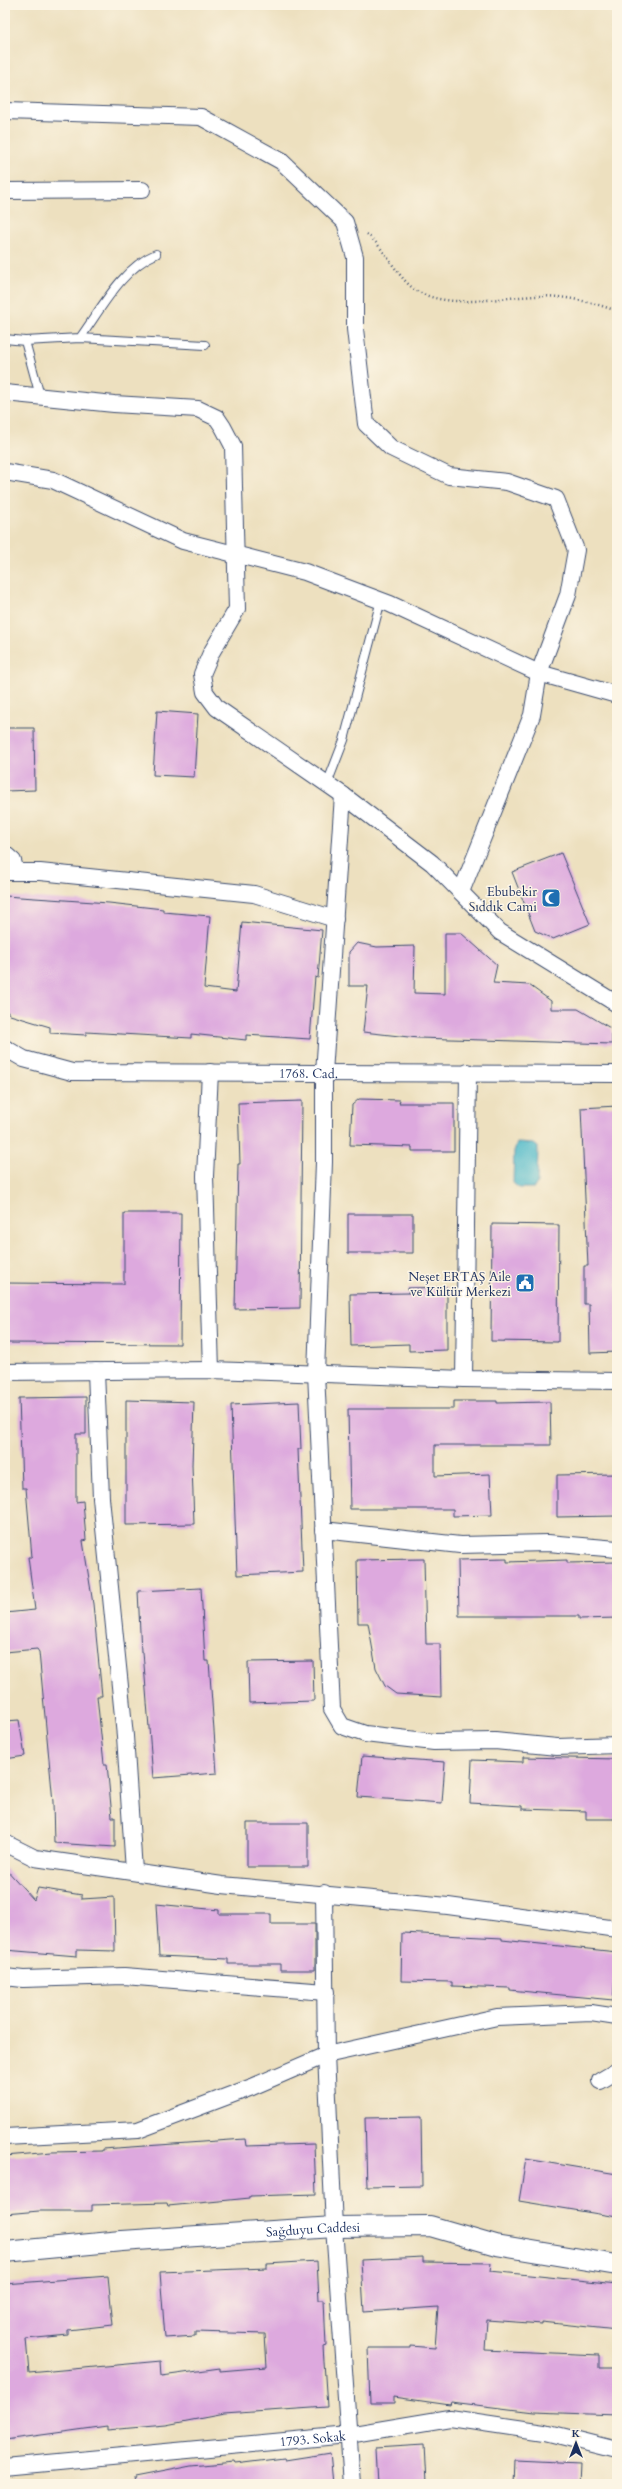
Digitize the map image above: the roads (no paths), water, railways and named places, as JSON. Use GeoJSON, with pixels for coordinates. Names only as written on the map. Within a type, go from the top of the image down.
{"type":"FeatureCollection","features":[{"type":"Feature","properties":{"kind":"street"},"geometry":{"type":"LineString","coordinates":[[5,111],[201,117],[281,161],[345,222],[355,257],[355,329],[366,424],[392,448],[449,476],[507,482],[556,499],[576,550],[568,595],[539,673],[532,715],[461,892]]}},
{"type":"Feature","properties":{"kind":"street"},"geometry":{"type":"LineString","coordinates":[[5,191],[142,190]]}},
{"type":"Feature","properties":{"kind":"street"},"geometry":{"type":"LineString","coordinates":[[5,393],[114,404],[198,409],[217,418],[233,446],[237,609],[211,653],[202,674],[205,692],[217,708],[328,784],[432,862],[500,932],[617,1002]]}},
{"type":"Feature","properties":{"kind":"street"},"geometry":{"type":"LineString","coordinates":[[5,472],[53,480],[183,541],[236,553],[305,572],[381,600],[539,673],[617,695]]}},
{"type":"Feature","properties":{"kind":"street"},"geometry":{"type":"LineString","coordinates":[[343,795],[324,1073],[324,1162],[316,1373],[332,1709],[342,1726],[365,1734],[434,1742],[495,1741],[557,1747],[617,1745]]}},
{"type":"Feature","properties":{"kind":"street"},"geometry":{"type":"LineString","coordinates":[[5,854],[13,861],[11,872],[254,894],[335,919]]}},
{"type":"Feature","properties":{"kind":"street","name":"1768. Cad."},"geometry":{"type":"LineString","coordinates":[[5,1048],[24,1059],[72,1072],[468,1072],[617,1074]]}},
{"type":"Feature","properties":{"kind":"street"},"geometry":{"type":"LineString","coordinates":[[210,1072],[205,1176],[211,1370]]}},
{"type":"Feature","properties":{"kind":"street"},"geometry":{"type":"LineString","coordinates":[[464,1379],[468,1072]]}},
{"type":"Feature","properties":{"kind":"street"},"geometry":{"type":"LineString","coordinates":[[5,1372],[211,1370],[464,1379],[617,1381]]}},
{"type":"Feature","properties":{"kind":"street"},"geometry":{"type":"LineString","coordinates":[[96,1371],[101,1498],[125,1736],[134,1871]]}},
{"type":"Feature","properties":{"kind":"street"},"geometry":{"type":"LineString","coordinates":[[323,1530],[460,1545],[548,1543],[617,1549]]}},
{"type":"Feature","properties":{"kind":"street"},"geometry":{"type":"LineString","coordinates":[[5,1843],[35,1858],[134,1871],[222,1885],[324,1893],[448,1906],[617,1929]]}},
{"type":"Feature","properties":{"kind":"street"},"geometry":{"type":"LineString","coordinates":[[324,1893],[326,2055],[334,2227],[352,2484]]}},
{"type":"Feature","properties":{"kind":"street"},"geometry":{"type":"LineString","coordinates":[[5,1977],[23,1979],[124,1976],[326,1992]]}},
{"type":"Feature","properties":{"kind":"street"},"geometry":{"type":"LineString","coordinates":[[5,2137],[138,2130],[252,2087],[326,2055],[497,2017],[591,2013],[617,2017]]}},
{"type":"Feature","properties":{"kind":"street"},"geometry":{"type":"LineString","coordinates":[[600,2081],[617,2071]]}},
{"type":"Feature","properties":{"kind":"street","name":"Sağduyu Caddesi"},"geometry":{"type":"LineString","coordinates":[[5,2252],[122,2241],[334,2227],[430,2226],[496,2245],[617,2265]]}},
{"type":"Feature","properties":{"kind":"street","name":"1793. Sokak"},"geometry":{"type":"LineString","coordinates":[[5,2467],[348,2435],[450,2418],[545,2432],[617,2450]]}},
{"type":"Feature","properties":{"kind":"lane"},"geometry":{"type":"LineString","coordinates":[[80,338],[131,269],[145,259],[156,254]]}},
{"type":"Feature","properties":{"kind":"lane"},"geometry":{"type":"LineString","coordinates":[[5,339],[25,341],[80,338],[205,345]]}},
{"type":"Feature","properties":{"kind":"lane"},"geometry":{"type":"LineString","coordinates":[[25,341],[40,396]]}},
{"type":"Feature","properties":{"kind":"lane"},"geometry":{"type":"LineString","coordinates":[[328,784],[344,740],[381,600]]}},
{"type":"Feature","properties":{"kind":"water"},"geometry":{"type":"Polygon","coordinates":[[[517,1143],[534,1144],[538,1147],[537,1183],[534,1188],[519,1188],[513,1183],[514,1151],[517,1143]]]}},
{"type":"Feature","properties":{"kind":"place","name":"Ebubekir Sıddık Cami"},"geometry":{"type":"Point","coordinates":[551,898]}},
{"type":"Feature","properties":{"kind":"place","name":"Neşet ERTAŞ Aile ve Kültür Merkezi"},"geometry":{"type":"Point","coordinates":[525,1283]}}]}
